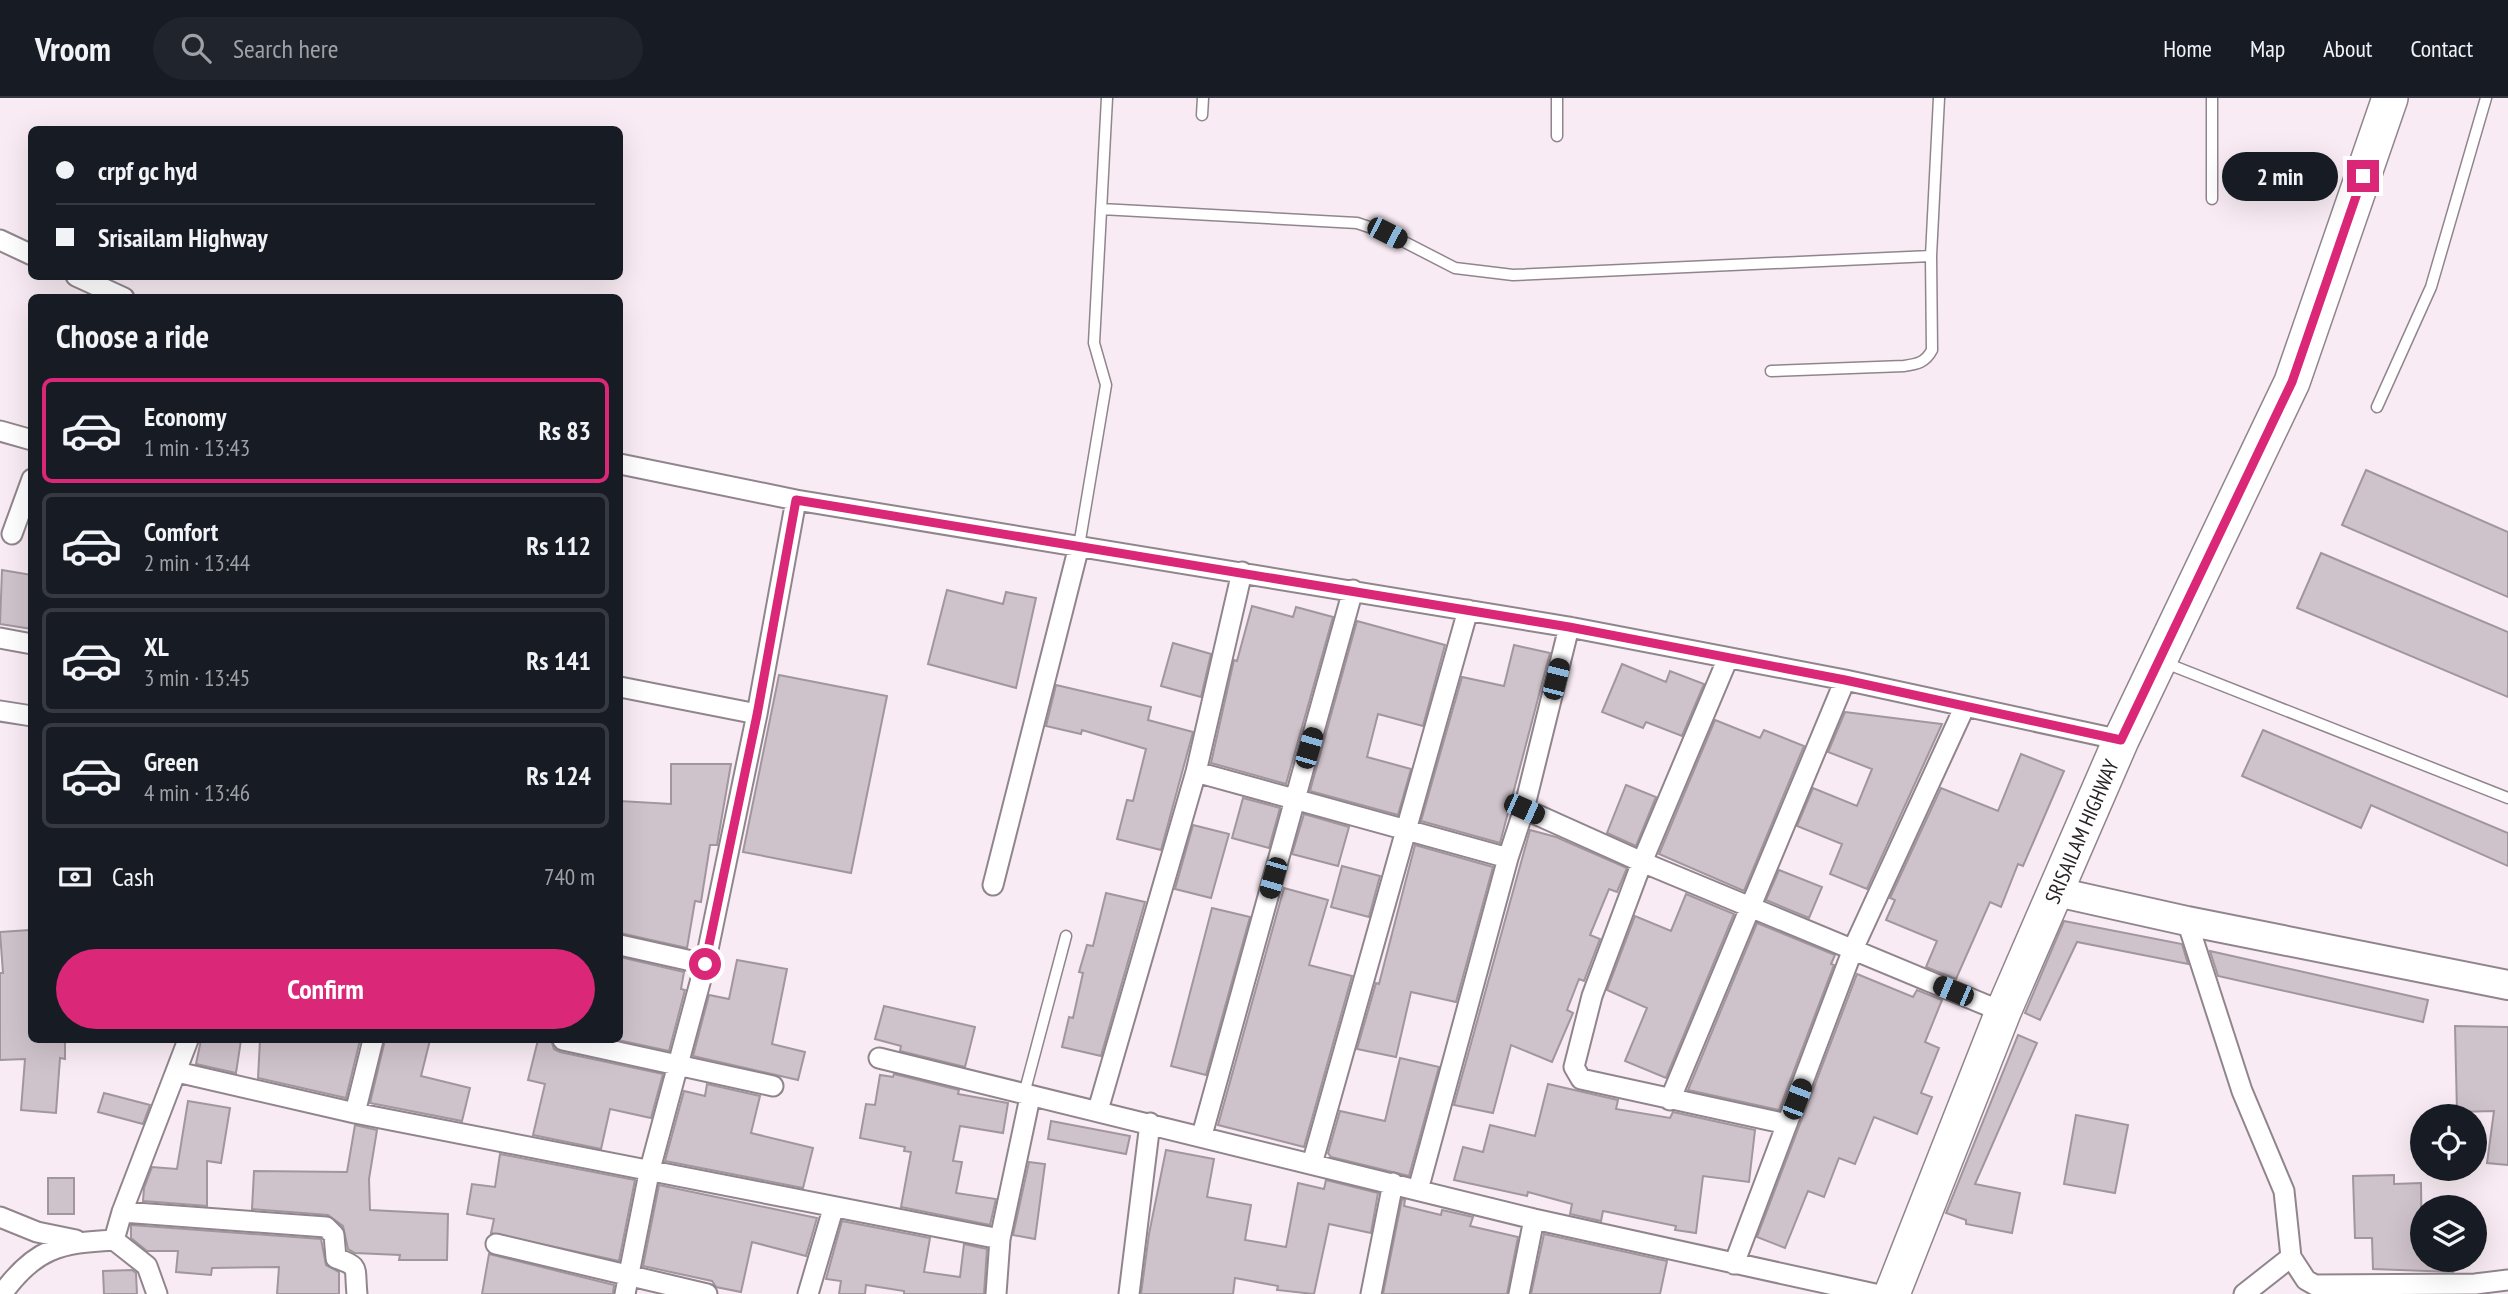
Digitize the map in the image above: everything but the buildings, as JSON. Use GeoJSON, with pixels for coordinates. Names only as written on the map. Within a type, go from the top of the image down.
{"type":"FeatureCollection","features":[{"type":"Feature","properties":{"kind":"highway","name":"SRISAILAM HIGHWAY"},"geometry":{"type":"LineString","coordinates":[[1892,1294],[2003,1012],[2121,740],[2292,382],[2390,98]]}},
{"type":"Feature","properties":{"kind":"street"},"geometry":{"type":"LineString","coordinates":[[0,240],[28,253]]}},
{"type":"Feature","properties":{"kind":"street"},"geometry":{"type":"LineString","coordinates":[[85,286],[111,294]]}},
{"type":"Feature","properties":{"kind":"street"},"geometry":{"type":"LineString","coordinates":[[0,431],[28,439]]}},
{"type":"Feature","properties":{"kind":"street"},"geometry":{"type":"LineString","coordinates":[[623,465],[796,500],[1569,627],[1845,680],[2121,740]]}},
{"type":"Feature","properties":{"kind":"street"},"geometry":{"type":"LineString","coordinates":[[12,534],[28,490]]}},
{"type":"Feature","properties":{"kind":"street"},"geometry":{"type":"LineString","coordinates":[[625,1294],[649,1172],[705,964],[757,715],[796,500]]}},
{"type":"Feature","properties":{"kind":"street"},"geometry":{"type":"LineString","coordinates":[[993,884],[1079,545]]}},
{"type":"Feature","properties":{"kind":"street"},"geometry":{"type":"LineString","coordinates":[[1098,1110],[1196,772],[1242,572]]}},
{"type":"Feature","properties":{"kind":"street"},"geometry":{"type":"LineString","coordinates":[[1202,1135],[1353,590]]}},
{"type":"Feature","properties":{"kind":"street"},"geometry":{"type":"LineString","coordinates":[[1312,1164],[1468,610]]}},
{"type":"Feature","properties":{"kind":"street"},"geometry":{"type":"LineString","coordinates":[[1418,1190],[1524,809],[1569,627]]}},
{"type":"Feature","properties":{"kind":"street"},"geometry":{"type":"LineString","coordinates":[[0,638],[28,643]]}},
{"type":"Feature","properties":{"kind":"street"},"geometry":{"type":"LineString","coordinates":[[1728,658],[1642,862],[1592,996],[1574,1067],[1581,1079],[1787,1124]]}},
{"type":"Feature","properties":{"kind":"street"},"geometry":{"type":"LineString","coordinates":[[1670,1100],[1845,680]]}},
{"type":"Feature","properties":{"kind":"street"},"geometry":{"type":"LineString","coordinates":[[623,688],[757,715]]}},
{"type":"Feature","properties":{"kind":"street"},"geometry":{"type":"LineString","coordinates":[[1734,1264],[1853,949],[1965,706]]}},
{"type":"Feature","properties":{"kind":"street"},"geometry":{"type":"LineString","coordinates":[[0,711],[28,715]]}},
{"type":"Feature","properties":{"kind":"street"},"geometry":{"type":"LineString","coordinates":[[1196,772],[1508,859]]}},
{"type":"Feature","properties":{"kind":"street"},"geometry":{"type":"LineString","coordinates":[[1524,809],[1642,862],[2003,1012]]}},
{"type":"Feature","properties":{"kind":"street"},"geometry":{"type":"LineString","coordinates":[[2057,892],[2187,921],[2508,985]]}},
{"type":"Feature","properties":{"kind":"street"},"geometry":{"type":"LineString","coordinates":[[2187,921],[2242,1091],[2284,1191],[2291,1257],[2305,1280],[2315,1285],[2425,1289],[2508,1280]]}},
{"type":"Feature","properties":{"kind":"street"},"geometry":{"type":"LineString","coordinates":[[623,946],[705,964]]}},
{"type":"Feature","properties":{"kind":"street"},"geometry":{"type":"LineString","coordinates":[[114,1240],[122,1212],[187,1043]]}},
{"type":"Feature","properties":{"kind":"street"},"geometry":{"type":"LineString","coordinates":[[355,1113],[372,1043]]}},
{"type":"Feature","properties":{"kind":"street"},"geometry":{"type":"LineString","coordinates":[[576,1043],[773,1086]]}},
{"type":"Feature","properties":{"kind":"street"},"geometry":{"type":"LineString","coordinates":[[879,1058],[1027,1096],[1202,1135],[1534,1219],[1734,1264],[1799,1286],[1875,1294]]}},
{"type":"Feature","properties":{"kind":"street"},"geometry":{"type":"LineString","coordinates":[[177,1072],[355,1113],[1000,1240]]}},
{"type":"Feature","properties":{"kind":"street"},"geometry":{"type":"LineString","coordinates":[[996,1294],[1000,1240],[1027,1096]]}},
{"type":"Feature","properties":{"kind":"street"},"geometry":{"type":"LineString","coordinates":[[1129,1294],[1150,1123]]}},
{"type":"Feature","properties":{"kind":"street"},"geometry":{"type":"LineString","coordinates":[[1371,1294],[1393,1183]]}},
{"type":"Feature","properties":{"kind":"street"},"geometry":{"type":"LineString","coordinates":[[808,1294],[833,1209]]}},
{"type":"Feature","properties":{"kind":"street"},"geometry":{"type":"LineString","coordinates":[[122,1212],[326,1227],[334,1235],[336,1258],[349,1260],[354,1264],[356,1294]]}},
{"type":"Feature","properties":{"kind":"street"},"geometry":{"type":"LineString","coordinates":[[0,1217],[37,1232],[81,1242]]}},
{"type":"Feature","properties":{"kind":"street"},"geometry":{"type":"LineString","coordinates":[[1519,1294],[1534,1219]]}},
{"type":"Feature","properties":{"kind":"street"},"geometry":{"type":"LineString","coordinates":[[2,1294],[18,1273],[38,1255],[58,1246],[114,1240],[147,1266],[157,1294]]}},
{"type":"Feature","properties":{"kind":"street"},"geometry":{"type":"LineString","coordinates":[[496,1244],[629,1273],[707,1294]]}},
{"type":"Feature","properties":{"kind":"street"},"geometry":{"type":"LineString","coordinates":[[2244,1294],[2291,1257]]}},
{"type":"Feature","properties":{"kind":"lane"},"geometry":{"type":"LineString","coordinates":[[1079,545],[1106,385],[1094,343],[1107,98]]}},
{"type":"Feature","properties":{"kind":"lane"},"geometry":{"type":"LineString","coordinates":[[1202,115],[1203,98]]}},
{"type":"Feature","properties":{"kind":"lane"},"geometry":{"type":"LineString","coordinates":[[1557,98],[1557,136]]}},
{"type":"Feature","properties":{"kind":"lane"},"geometry":{"type":"LineString","coordinates":[[1771,371],[1920,363],[1932,350],[1931,256],[1939,98]]}},
{"type":"Feature","properties":{"kind":"lane"},"geometry":{"type":"LineString","coordinates":[[2212,98],[2212,199]]}},
{"type":"Feature","properties":{"kind":"lane"},"geometry":{"type":"LineString","coordinates":[[2377,407],[2431,287],[2486,98]]}},
{"type":"Feature","properties":{"kind":"lane"},"geometry":{"type":"LineString","coordinates":[[1101,209],[1357,223],[1387,233],[1455,268],[1513,275],[1931,256]]}},
{"type":"Feature","properties":{"kind":"lane"},"geometry":{"type":"LineString","coordinates":[[2159,661],[2508,798]]}},
{"type":"Feature","properties":{"kind":"lane"},"geometry":{"type":"LineString","coordinates":[[1027,1096],[1066,936]]}},
{"type":"Feature","properties":{"kind":"route"},"geometry":{"type":"LineString","coordinates":[[705,964],[757,715],[796,500],[1569,627],[1845,680],[2121,740],[2292,382],[2363,176]]}}]}
